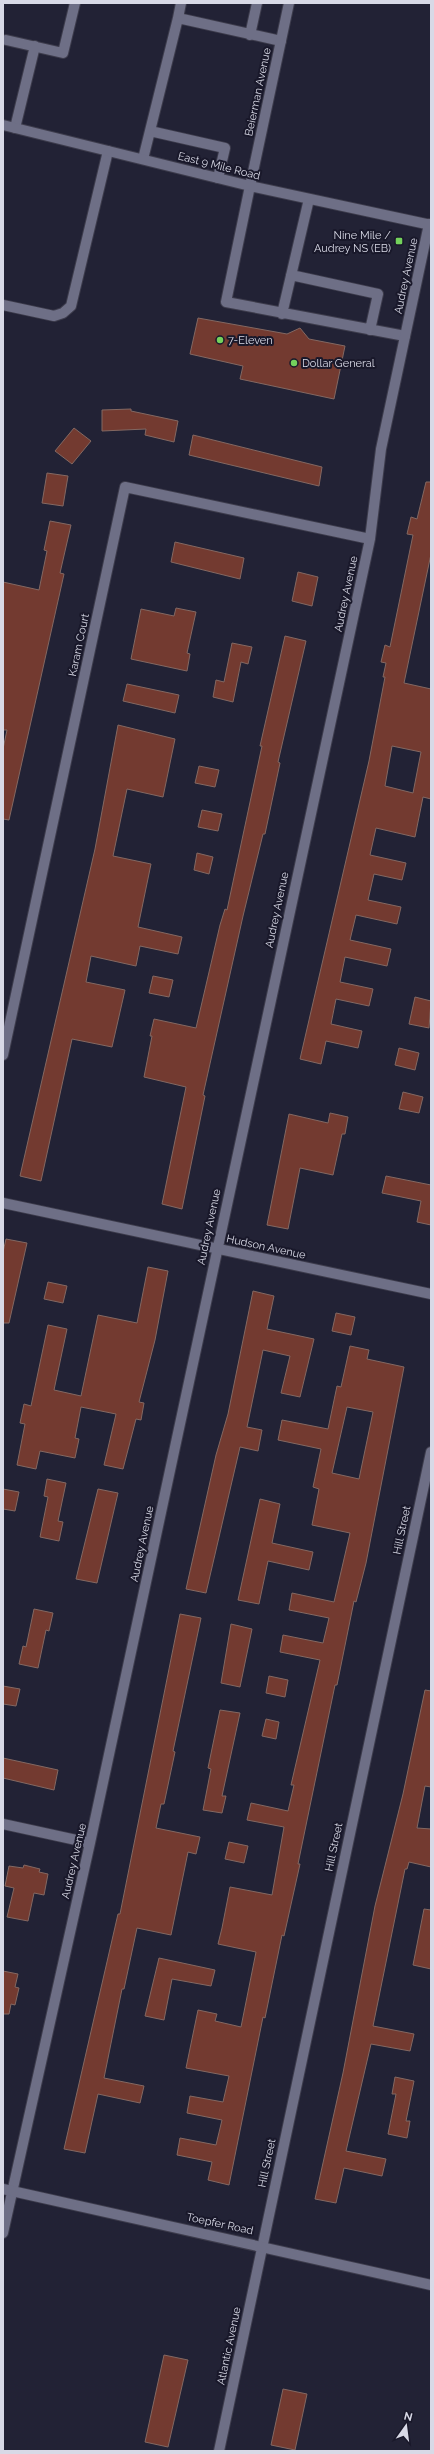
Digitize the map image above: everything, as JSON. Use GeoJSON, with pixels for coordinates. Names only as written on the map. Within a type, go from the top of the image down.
{"type":"FeatureCollection","features":[{"type":"Feature","properties":{"kind":"street"},"geometry":{"type":"LineString","coordinates":[[6,40],[63,53],[75,3]]}},
{"type":"Feature","properties":{"kind":"street"},"geometry":{"type":"LineString","coordinates":[[143,159],[182,3]]}},
{"type":"Feature","properties":{"kind":"street"},"geometry":{"type":"LineString","coordinates":[[250,35],[257,3]]}},
{"type":"Feature","properties":{"kind":"street","name":"Beierman Avenue"},"geometry":{"type":"LineString","coordinates":[[282,314],[226,302],[288,3]]}},
{"type":"Feature","properties":{"kind":"street"},"geometry":{"type":"LineString","coordinates":[[178,18],[281,41]]}},
{"type":"Feature","properties":{"kind":"street"},"geometry":{"type":"LineString","coordinates":[[15,128],[35,46]]}},
{"type":"Feature","properties":{"kind":"street","name":"East 9 Mile Road"},"geometry":{"type":"LineString","coordinates":[[3,125],[250,186],[430,225]]}},
{"type":"Feature","properties":{"kind":"street"},"geometry":{"type":"LineString","coordinates":[[150,130],[225,148],[218,178]]}},
{"type":"Feature","properties":{"kind":"street"},"geometry":{"type":"LineString","coordinates":[[3,304],[54,316],[63,313],[71,306],[108,150]]}},
{"type":"Feature","properties":{"kind":"street"},"geometry":{"type":"LineString","coordinates":[[309,199],[282,314],[405,336]]}},
{"type":"Feature","properties":{"kind":"street","name":"Audrey Avenue"},"geometry":{"type":"LineString","coordinates":[[3,2233],[7,2190],[90,1843],[370,539],[381,449],[430,225]]}},
{"type":"Feature","properties":{"kind":"street"},"geometry":{"type":"LineString","coordinates":[[291,275],[378,294],[370,330]]}},
{"type":"Feature","properties":{"kind":"street","name":"Karam Court"},"geometry":{"type":"LineString","coordinates":[[3,1055],[125,487],[370,539]]}},
{"type":"Feature","properties":{"kind":"street","name":"Hudson Avenue"},"geometry":{"type":"LineString","coordinates":[[3,1203],[431,1294]]}},
{"type":"Feature","properties":{"kind":"street","name":"Hill Street"},"geometry":{"type":"LineString","coordinates":[[261,2246],[431,1452]]}},
{"type":"Feature","properties":{"kind":"street"},"geometry":{"type":"LineString","coordinates":[[3,1824],[90,1843]]}},
{"type":"Feature","properties":{"kind":"street","name":"Toepfer Road"},"geometry":{"type":"LineString","coordinates":[[7,2190],[431,2285]]}},
{"type":"Feature","properties":{"kind":"street","name":"Atlantic Avenue"},"geometry":{"type":"LineString","coordinates":[[219,2451],[261,2246]]}},
{"type":"Feature","properties":{"kind":"building"},"geometry":{"type":"Polygon","coordinates":[[[198,318],[287,334],[300,328],[309,339],[345,346],[334,399],[240,379],[243,366],[190,354],[198,318]]]}},
{"type":"Feature","properties":{"kind":"building"},"geometry":{"type":"Polygon","coordinates":[[[131,409],[131,411],[178,421],[174,442],[145,435],[146,429],[102,431],[102,410],[131,409]]]}},
{"type":"Feature","properties":{"kind":"building"},"geometry":{"type":"Polygon","coordinates":[[[74,428],[91,441],[72,464],[55,451],[74,428]]]}},
{"type":"Feature","properties":{"kind":"building"},"geometry":{"type":"Polygon","coordinates":[[[193,435],[322,467],[319,486],[189,455],[193,435]]]}},
{"type":"Feature","properties":{"kind":"building"},"geometry":{"type":"Polygon","coordinates":[[[47,473],[68,476],[63,506],[42,503],[47,473]]]}},
{"type":"Feature","properties":{"kind":"building"},"geometry":{"type":"Polygon","coordinates":[[[426,482],[431,482],[431,554],[404,683],[431,689],[431,799],[423,797],[415,837],[376,828],[370,855],[406,863],[402,880],[374,874],[368,900],[401,907],[397,924],[356,915],[350,940],[391,949],[387,966],[345,957],[340,982],[373,989],[369,1006],[336,999],[331,1024],[362,1031],[358,1048],[326,1041],[321,1064],[300,1059],[369,761],[385,677],[383,677],[386,663],[381,662],[385,645],[390,647],[413,535],[407,534],[411,517],[417,519],[426,482]],[[392,746],[385,786],[413,793],[421,752],[392,746]]]}},
{"type":"Feature","properties":{"kind":"building"},"geometry":{"type":"Polygon","coordinates":[[[50,521],[71,525],[60,573],[64,574],[9,820],[3,819],[3,749],[7,730],[3,730],[3,582],[39,590],[47,551],[44,550],[50,521]]]}},
{"type":"Feature","properties":{"kind":"building"},"geometry":{"type":"Polygon","coordinates":[[[175,542],[244,558],[240,579],[171,562],[175,542]]]}},
{"type":"Feature","properties":{"kind":"building"},"geometry":{"type":"Polygon","coordinates":[[[298,572],[318,577],[312,606],[292,601],[298,572]]]}},
{"type":"Feature","properties":{"kind":"building"},"geometry":{"type":"Polygon","coordinates":[[[176,608],[196,612],[187,653],[190,654],[187,671],[131,659],[141,609],[174,616],[176,608]]]}},
{"type":"Feature","properties":{"kind":"building"},"geometry":{"type":"Polygon","coordinates":[[[285,636],[306,641],[278,762],[280,763],[265,834],[263,834],[243,916],[203,1095],[205,1096],[182,1209],[162,1204],[186,1087],[144,1077],[152,1036],[150,1036],[154,1019],[196,1028],[220,925],[225,909],[227,910],[262,746],[260,746],[285,636]]]}},
{"type":"Feature","properties":{"kind":"building"},"geometry":{"type":"Polygon","coordinates":[[[232,643],[252,647],[248,664],[241,662],[233,702],[213,697],[216,680],[224,682],[232,643]]]}},
{"type":"Feature","properties":{"kind":"building"},"geometry":{"type":"Polygon","coordinates":[[[127,684],[179,695],[175,713],[123,701],[127,684]]]}},
{"type":"Feature","properties":{"kind":"building"},"geometry":{"type":"Polygon","coordinates":[[[118,725],[175,739],[163,797],[127,789],[113,856],[151,864],[138,927],[182,937],[178,954],[140,946],[136,966],[91,956],[86,982],[125,990],[112,1047],[72,1039],[41,1181],[20,1176],[95,849],[118,725]]]}},
{"type":"Feature","properties":{"kind":"building"},"geometry":{"type":"Polygon","coordinates":[[[199,766],[219,770],[215,787],[195,783],[199,766]]]}},
{"type":"Feature","properties":{"kind":"building"},"geometry":{"type":"Polygon","coordinates":[[[202,810],[222,814],[218,831],[198,827],[202,810]]]}},
{"type":"Feature","properties":{"kind":"building"},"geometry":{"type":"Polygon","coordinates":[[[197,853],[213,857],[209,874],[194,870],[197,853]]]}},
{"type":"Feature","properties":{"kind":"building"},"geometry":{"type":"Polygon","coordinates":[[[153,976],[173,980],[169,997],[149,993],[153,976]]]}},
{"type":"Feature","properties":{"kind":"building"},"geometry":{"type":"Polygon","coordinates":[[[415,997],[431,1001],[429,1028],[409,1024],[415,997]]]}},
{"type":"Feature","properties":{"kind":"building"},"geometry":{"type":"Polygon","coordinates":[[[399,1048],[419,1053],[415,1070],[395,1065],[399,1048]]]}},
{"type":"Feature","properties":{"kind":"building"},"geometry":{"type":"Polygon","coordinates":[[[403,1092],[423,1097],[419,1113],[399,1109],[403,1092]]]}},
{"type":"Feature","properties":{"kind":"building"},"geometry":{"type":"Polygon","coordinates":[[[330,1113],[348,1117],[345,1134],[342,1134],[333,1175],[300,1168],[288,1229],[267,1225],[289,1114],[328,1123],[330,1113]]]}},
{"type":"Feature","properties":{"kind":"building"},"geometry":{"type":"Polygon","coordinates":[[[386,1176],[431,1185],[431,1225],[417,1222],[421,1201],[382,1193],[386,1176]]]}},
{"type":"Feature","properties":{"kind":"building"},"geometry":{"type":"Polygon","coordinates":[[[6,1239],[27,1243],[9,1323],[3,1323],[3,1252],[6,1239]]]}},
{"type":"Feature","properties":{"kind":"building"},"geometry":{"type":"Polygon","coordinates":[[[148,1267],[168,1271],[155,1340],[139,1402],[144,1403],[141,1420],[136,1419],[123,1469],[104,1465],[116,1414],[81,1407],[75,1438],[79,1439],[75,1458],[40,1451],[36,1469],[17,1465],[25,1424],[20,1423],[24,1404],[31,1406],[48,1325],[67,1329],[54,1390],[81,1396],[98,1315],[137,1323],[148,1267]]]}},
{"type":"Feature","properties":{"kind":"building"},"geometry":{"type":"Polygon","coordinates":[[[48,1282],[67,1286],[63,1303],[44,1299],[48,1282]]]}},
{"type":"Feature","properties":{"kind":"building"},"geometry":{"type":"Polygon","coordinates":[[[253,1291],[274,1296],[267,1329],[314,1339],[300,1397],[281,1393],[290,1356],[263,1350],[247,1427],[262,1430],[258,1451],[240,1447],[206,1593],[186,1589],[216,1455],[228,1414],[253,1291]]]}},
{"type":"Feature","properties":{"kind":"building"},"geometry":{"type":"Polygon","coordinates":[[[336,1313],[355,1317],[351,1335],[332,1331],[336,1313]]]}},
{"type":"Feature","properties":{"kind":"building"},"geometry":{"type":"Polygon","coordinates":[[[350,1346],[369,1350],[367,1359],[404,1367],[366,1563],[356,1602],[354,1601],[337,1685],[335,1685],[298,1864],[300,1864],[284,1936],[282,1935],[265,2018],[263,2017],[229,2185],[208,2180],[212,2162],[177,2155],[180,2138],[216,2145],[222,2120],[187,2113],[190,2096],[223,2102],[229,2076],[186,2068],[198,2010],[217,2014],[215,2021],[241,2027],[256,1952],[218,1944],[230,1887],[272,1895],[284,1827],[247,1820],[251,1803],[288,1811],[294,1785],[291,1785],[320,1660],[280,1652],[283,1635],[323,1643],[329,1618],[289,1610],[292,1593],[334,1602],[350,1533],[312,1525],[319,1489],[313,1487],[321,1449],[278,1440],[282,1420],[328,1429],[337,1386],[341,1387],[350,1346]],[[347,1407],[332,1473],[359,1479],[373,1412],[347,1407]]]}},
{"type":"Feature","properties":{"kind":"building"},"geometry":{"type":"Polygon","coordinates":[[[47,1479],[66,1483],[58,1521],[63,1522],[59,1541],[40,1537],[48,1497],[44,1496],[47,1479]]]}},
{"type":"Feature","properties":{"kind":"building"},"geometry":{"type":"Polygon","coordinates":[[[3,1489],[19,1492],[15,1511],[3,1509],[3,1489]]]}},
{"type":"Feature","properties":{"kind":"building"},"geometry":{"type":"Polygon","coordinates":[[[98,1489],[118,1493],[97,1583],[76,1579],[98,1489]]]}},
{"type":"Feature","properties":{"kind":"building"},"geometry":{"type":"Polygon","coordinates":[[[260,1499],[280,1504],[272,1543],[313,1552],[309,1570],[268,1561],[259,1604],[238,1600],[260,1499]]]}},
{"type":"Feature","properties":{"kind":"building"},"geometry":{"type":"Polygon","coordinates":[[[34,1609],[53,1613],[49,1631],[46,1630],[38,1668],[19,1664],[23,1646],[26,1647],[34,1609]]]}},
{"type":"Feature","properties":{"kind":"building"},"geometry":{"type":"Polygon","coordinates":[[[180,1614],[201,1618],[173,1751],[175,1752],[164,1804],[161,1804],[156,1828],[200,1837],[196,1854],[188,1852],[171,1935],[137,1928],[124,1989],[122,1989],[104,2078],[144,2086],[140,2103],[98,2094],[85,2153],[64,2149],[118,1914],[120,1914],[180,1614]]]}},
{"type":"Feature","properties":{"kind":"building"},"geometry":{"type":"Polygon","coordinates":[[[231,1624],[252,1629],[240,1687],[221,1683],[231,1624]]]}},
{"type":"Feature","properties":{"kind":"building"},"geometry":{"type":"Polygon","coordinates":[[[269,1676],[288,1680],[285,1697],[266,1693],[269,1676]]]}},
{"type":"Feature","properties":{"kind":"building"},"geometry":{"type":"Polygon","coordinates":[[[3,1686],[20,1689],[16,1706],[3,1704],[3,1686]]]}},
{"type":"Feature","properties":{"kind":"building"},"geometry":{"type":"Polygon","coordinates":[[[425,1690],[431,1691],[431,1787],[425,1786],[417,1828],[431,1829],[431,1867],[409,1862],[407,1869],[405,1869],[373,2026],[414,2034],[410,2051],[371,2044],[346,2151],[386,2159],[382,2176],[344,2168],[336,2203],[315,2199],[343,2073],[375,1906],[403,1794],[425,1690]]]}},
{"type":"Feature","properties":{"kind":"building"},"geometry":{"type":"Polygon","coordinates":[[[220,1710],[240,1713],[222,1796],[226,1796],[222,1813],[203,1810],[211,1769],[208,1768],[220,1710]]]}},
{"type":"Feature","properties":{"kind":"building"},"geometry":{"type":"Polygon","coordinates":[[[266,1719],[279,1722],[276,1739],[262,1736],[266,1719]]]}},
{"type":"Feature","properties":{"kind":"building"},"geometry":{"type":"Polygon","coordinates":[[[3,1758],[58,1770],[54,1790],[3,1778],[3,1758]]]}},
{"type":"Feature","properties":{"kind":"building"},"geometry":{"type":"Polygon","coordinates":[[[229,1842],[248,1846],[244,1863],[225,1859],[229,1842]]]}},
{"type":"Feature","properties":{"kind":"building"},"geometry":{"type":"Polygon","coordinates":[[[24,1865],[40,1869],[39,1872],[48,1874],[44,1895],[34,1893],[28,1921],[7,1917],[14,1888],[5,1886],[9,1866],[23,1868],[24,1865]]]}},
{"type":"Feature","properties":{"kind":"building"},"geometry":{"type":"Polygon","coordinates":[[[424,1909],[431,1910],[431,1969],[413,1965],[424,1909]]]}},
{"type":"Feature","properties":{"kind":"building"},"geometry":{"type":"Polygon","coordinates":[[[159,1958],[215,1970],[211,1986],[172,1979],[164,2020],[145,2016],[159,1958]]]}},
{"type":"Feature","properties":{"kind":"building"},"geometry":{"type":"Polygon","coordinates":[[[3,1971],[18,1974],[15,1987],[19,1988],[15,2005],[11,2004],[9,2014],[3,2014],[3,1971]]]}},
{"type":"Feature","properties":{"kind":"building"},"geometry":{"type":"Polygon","coordinates":[[[395,2077],[414,2081],[406,2121],[410,2121],[407,2138],[388,2134],[396,2094],[392,2094],[395,2077]]]}},
{"type":"Feature","properties":{"kind":"building"},"geometry":{"type":"Polygon","coordinates":[[[164,2355],[188,2360],[168,2447],[145,2442],[164,2355]]]}},
{"type":"Feature","properties":{"kind":"building"},"geometry":{"type":"Polygon","coordinates":[[[283,2389],[307,2394],[295,2450],[271,2445],[283,2389]]]}},
{"type":"Feature","properties":{"kind":"place","name":"Nine Mile / Audrey NS (EB)"},"geometry":{"type":"Point","coordinates":[399,241]}},
{"type":"Feature","properties":{"kind":"place","name":"7-Eleven"},"geometry":{"type":"Point","coordinates":[220,340]}},
{"type":"Feature","properties":{"kind":"place","name":"Dollar General"},"geometry":{"type":"Point","coordinates":[294,363]}}]}
